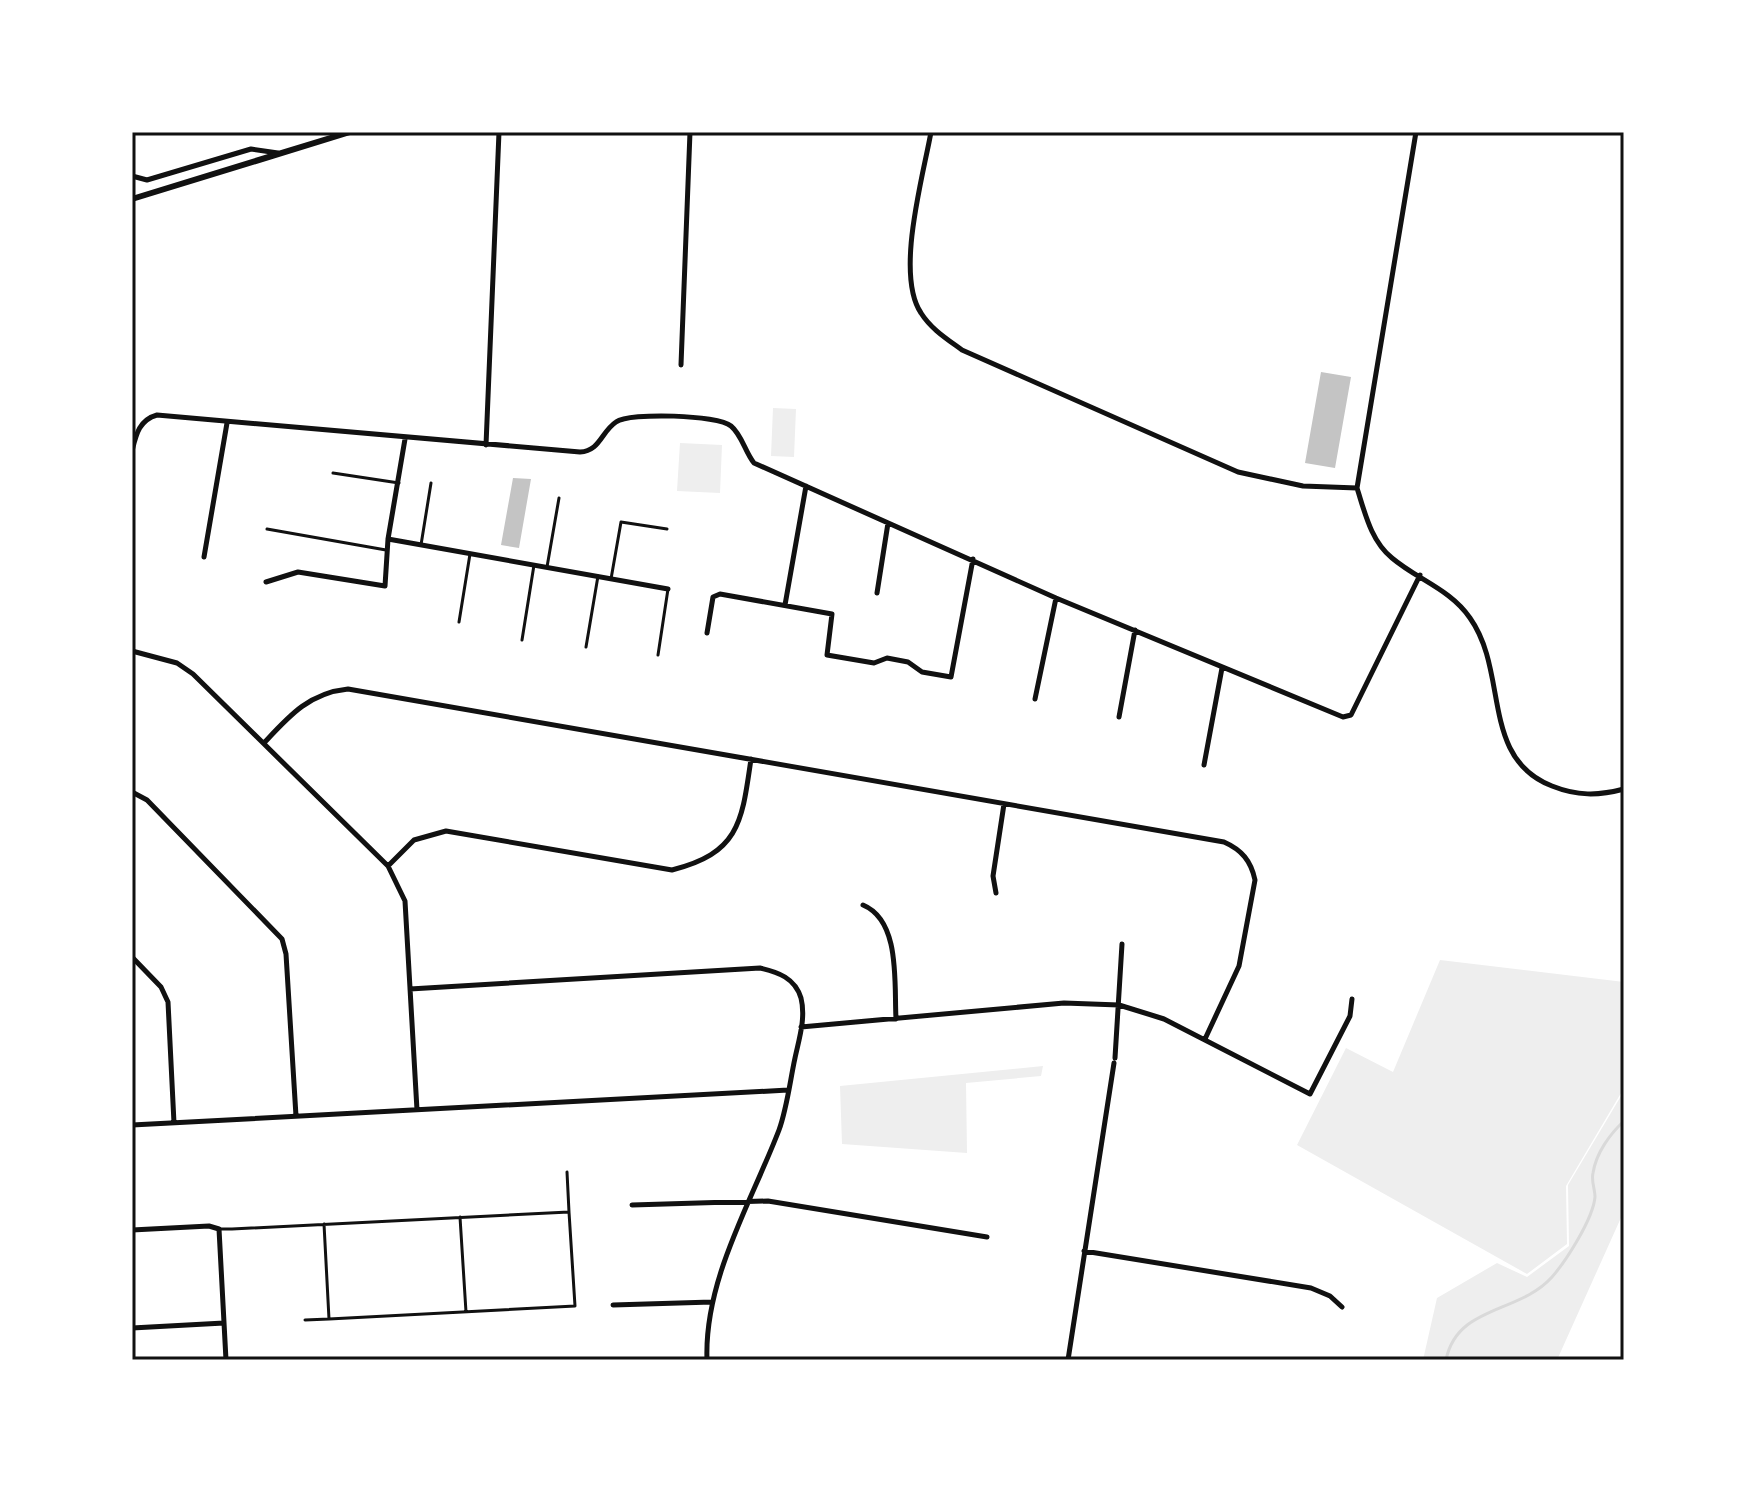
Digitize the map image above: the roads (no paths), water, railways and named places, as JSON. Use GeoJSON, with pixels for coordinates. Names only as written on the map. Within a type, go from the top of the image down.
{"type":"FeatureCollection","features":[{"type":"Feature","properties":{"kind":"street"},"geometry":{"type":"LineString","coordinates":[[132,199],[350,132]]}},
{"type":"Feature","properties":{"kind":"street"},"geometry":{"type":"LineString","coordinates":[[486,445],[499,132]]}},
{"type":"Feature","properties":{"kind":"street"},"geometry":{"type":"LineString","coordinates":[[681,365],[690,132]]}},
{"type":"Feature","properties":{"kind":"street"},"geometry":{"type":"LineString","coordinates":[[931,132],[910,261],[911,288],[920,312],[937,332],[962,350],[1238,472],[1303,486],[1357,488]]}},
{"type":"Feature","properties":{"kind":"street"},"geometry":{"type":"LineString","coordinates":[[1416,132],[1357,488],[1378,543],[1392,558],[1451,597],[1471,619],[1491,660],[1505,740],[1516,759],[1546,784],[1588,795],[1624,789]]}},
{"type":"Feature","properties":{"kind":"street"},"geometry":{"type":"LineString","coordinates":[[132,176],[147,180],[251,149],[279,153]]}},
{"type":"Feature","properties":{"kind":"street"},"geometry":{"type":"LineString","coordinates":[[132,451],[138,430],[152,416],[586,452],[599,443],[611,425],[626,416],[718,420],[733,427],[754,463],[1056,598],[1343,717],[1351,715],[1420,575]]}},
{"type":"Feature","properties":{"kind":"street"},"geometry":{"type":"LineString","coordinates":[[204,557],[227,423]]}},
{"type":"Feature","properties":{"kind":"street"},"geometry":{"type":"LineString","coordinates":[[266,582],[298,572],[385,586],[390,550],[388,539],[405,439]]}},
{"type":"Feature","properties":{"kind":"street"},"geometry":{"type":"LineString","coordinates":[[785,605],[806,486]]}},
{"type":"Feature","properties":{"kind":"street"},"geometry":{"type":"LineString","coordinates":[[877,593],[888,523]]}},
{"type":"Feature","properties":{"kind":"street"},"geometry":{"type":"LineString","coordinates":[[388,539],[668,589]]}},
{"type":"Feature","properties":{"kind":"street"},"geometry":{"type":"LineString","coordinates":[[707,633],[713,597],[720,594],[785,605],[832,614],[827,655],[874,663],[887,658],[908,662],[922,672],[951,677],[973,559]]}},
{"type":"Feature","properties":{"kind":"street"},"geometry":{"type":"LineString","coordinates":[[1035,699],[1056,598]]}},
{"type":"Feature","properties":{"kind":"street"},"geometry":{"type":"LineString","coordinates":[[1119,717],[1135,630]]}},
{"type":"Feature","properties":{"kind":"street"},"geometry":{"type":"LineString","coordinates":[[132,651],[177,663],[264,743],[388,866],[405,901],[417,1110]]}},
{"type":"Feature","properties":{"kind":"street"},"geometry":{"type":"LineString","coordinates":[[1204,765],[1222,668]]}},
{"type":"Feature","properties":{"kind":"street"},"geometry":{"type":"LineString","coordinates":[[264,743],[308,700],[327,691],[348,689],[1224,842],[1239,849],[1252,866],[1255,880],[1239,966],[1205,1039]]}},
{"type":"Feature","properties":{"kind":"street"},"geometry":{"type":"LineString","coordinates":[[388,866],[414,840],[446,831],[672,870],[696,864],[719,851],[735,834],[743,817],[751,759]]}},
{"type":"Feature","properties":{"kind":"street"},"geometry":{"type":"LineString","coordinates":[[132,792],[147,800],[282,939],[286,954],[296,1116]]}},
{"type":"Feature","properties":{"kind":"street"},"geometry":{"type":"LineString","coordinates":[[996,893],[993,876],[1004,804]]}},
{"type":"Feature","properties":{"kind":"street"},"geometry":{"type":"LineString","coordinates":[[863,905],[876,910],[885,923],[896,1019]]}},
{"type":"Feature","properties":{"kind":"street"},"geometry":{"type":"LineString","coordinates":[[1068,1360],[1114,1061],[1122,944]]}},
{"type":"Feature","properties":{"kind":"street"},"geometry":{"type":"LineString","coordinates":[[132,957],[161,987],[168,1002],[174,1123]]}},
{"type":"Feature","properties":{"kind":"street"},"geometry":{"type":"LineString","coordinates":[[410,989],[760,968],[781,973],[792,982],[800,996],[801,1027],[780,1127],[749,1199],[712,1302],[706,1324],[707,1360]]}},
{"type":"Feature","properties":{"kind":"street"},"geometry":{"type":"LineString","coordinates":[[801,1027],[1064,1003],[1119,1005],[1164,1019],[1310,1094],[1350,1016],[1352,999]]}},
{"type":"Feature","properties":{"kind":"street"},"geometry":{"type":"LineString","coordinates":[[132,1125],[788,1090]]}},
{"type":"Feature","properties":{"kind":"street"},"geometry":{"type":"LineString","coordinates":[[632,1205],[749,1199],[987,1237]]}},
{"type":"Feature","properties":{"kind":"street"},"geometry":{"type":"LineString","coordinates":[[132,1230],[209,1226],[219,1229],[226,1360]]}},
{"type":"Feature","properties":{"kind":"street"},"geometry":{"type":"LineString","coordinates":[[1084,1251],[1311,1288],[1330,1296],[1342,1307]]}},
{"type":"Feature","properties":{"kind":"street"},"geometry":{"type":"LineString","coordinates":[[613,1305],[712,1302]]}},
{"type":"Feature","properties":{"kind":"street"},"geometry":{"type":"LineString","coordinates":[[132,1328],[224,1323]]}},
{"type":"Feature","properties":{"kind":"lane"},"geometry":{"type":"LineString","coordinates":[[333,473],[399,483]]}},
{"type":"Feature","properties":{"kind":"lane"},"geometry":{"type":"LineString","coordinates":[[421,545],[431,483]]}},
{"type":"Feature","properties":{"kind":"lane"},"geometry":{"type":"LineString","coordinates":[[547,567],[559,498]]}},
{"type":"Feature","properties":{"kind":"lane"},"geometry":{"type":"LineString","coordinates":[[611,579],[621,522],[667,529]]}},
{"type":"Feature","properties":{"kind":"lane"},"geometry":{"type":"LineString","coordinates":[[267,529],[390,550]]}},
{"type":"Feature","properties":{"kind":"lane"},"geometry":{"type":"LineString","coordinates":[[459,622],[470,554]]}},
{"type":"Feature","properties":{"kind":"lane"},"geometry":{"type":"LineString","coordinates":[[522,640],[534,565]]}},
{"type":"Feature","properties":{"kind":"lane"},"geometry":{"type":"LineString","coordinates":[[586,647],[598,576]]}},
{"type":"Feature","properties":{"kind":"lane"},"geometry":{"type":"LineString","coordinates":[[658,655],[668,589]]}},
{"type":"Feature","properties":{"kind":"lane"},"geometry":{"type":"LineString","coordinates":[[305,1320],[575,1306],[567,1172]]}},
{"type":"Feature","properties":{"kind":"lane"},"geometry":{"type":"LineString","coordinates":[[219,1229],[569,1212]]}},
{"type":"Feature","properties":{"kind":"lane"},"geometry":{"type":"LineString","coordinates":[[460,1217],[466,1312]]}},
{"type":"Feature","properties":{"kind":"lane"},"geometry":{"type":"LineString","coordinates":[[324,1224],[329,1319]]}},
{"type":"Feature","properties":{"kind":"waterway"},"geometry":{"type":"LineString","coordinates":[[1446,1360],[1452,1342],[1463,1329],[1476,1319],[1538,1289],[1558,1270],[1578,1239],[1593,1206],[1593,1176],[1600,1151],[1624,1121]]}}]}
